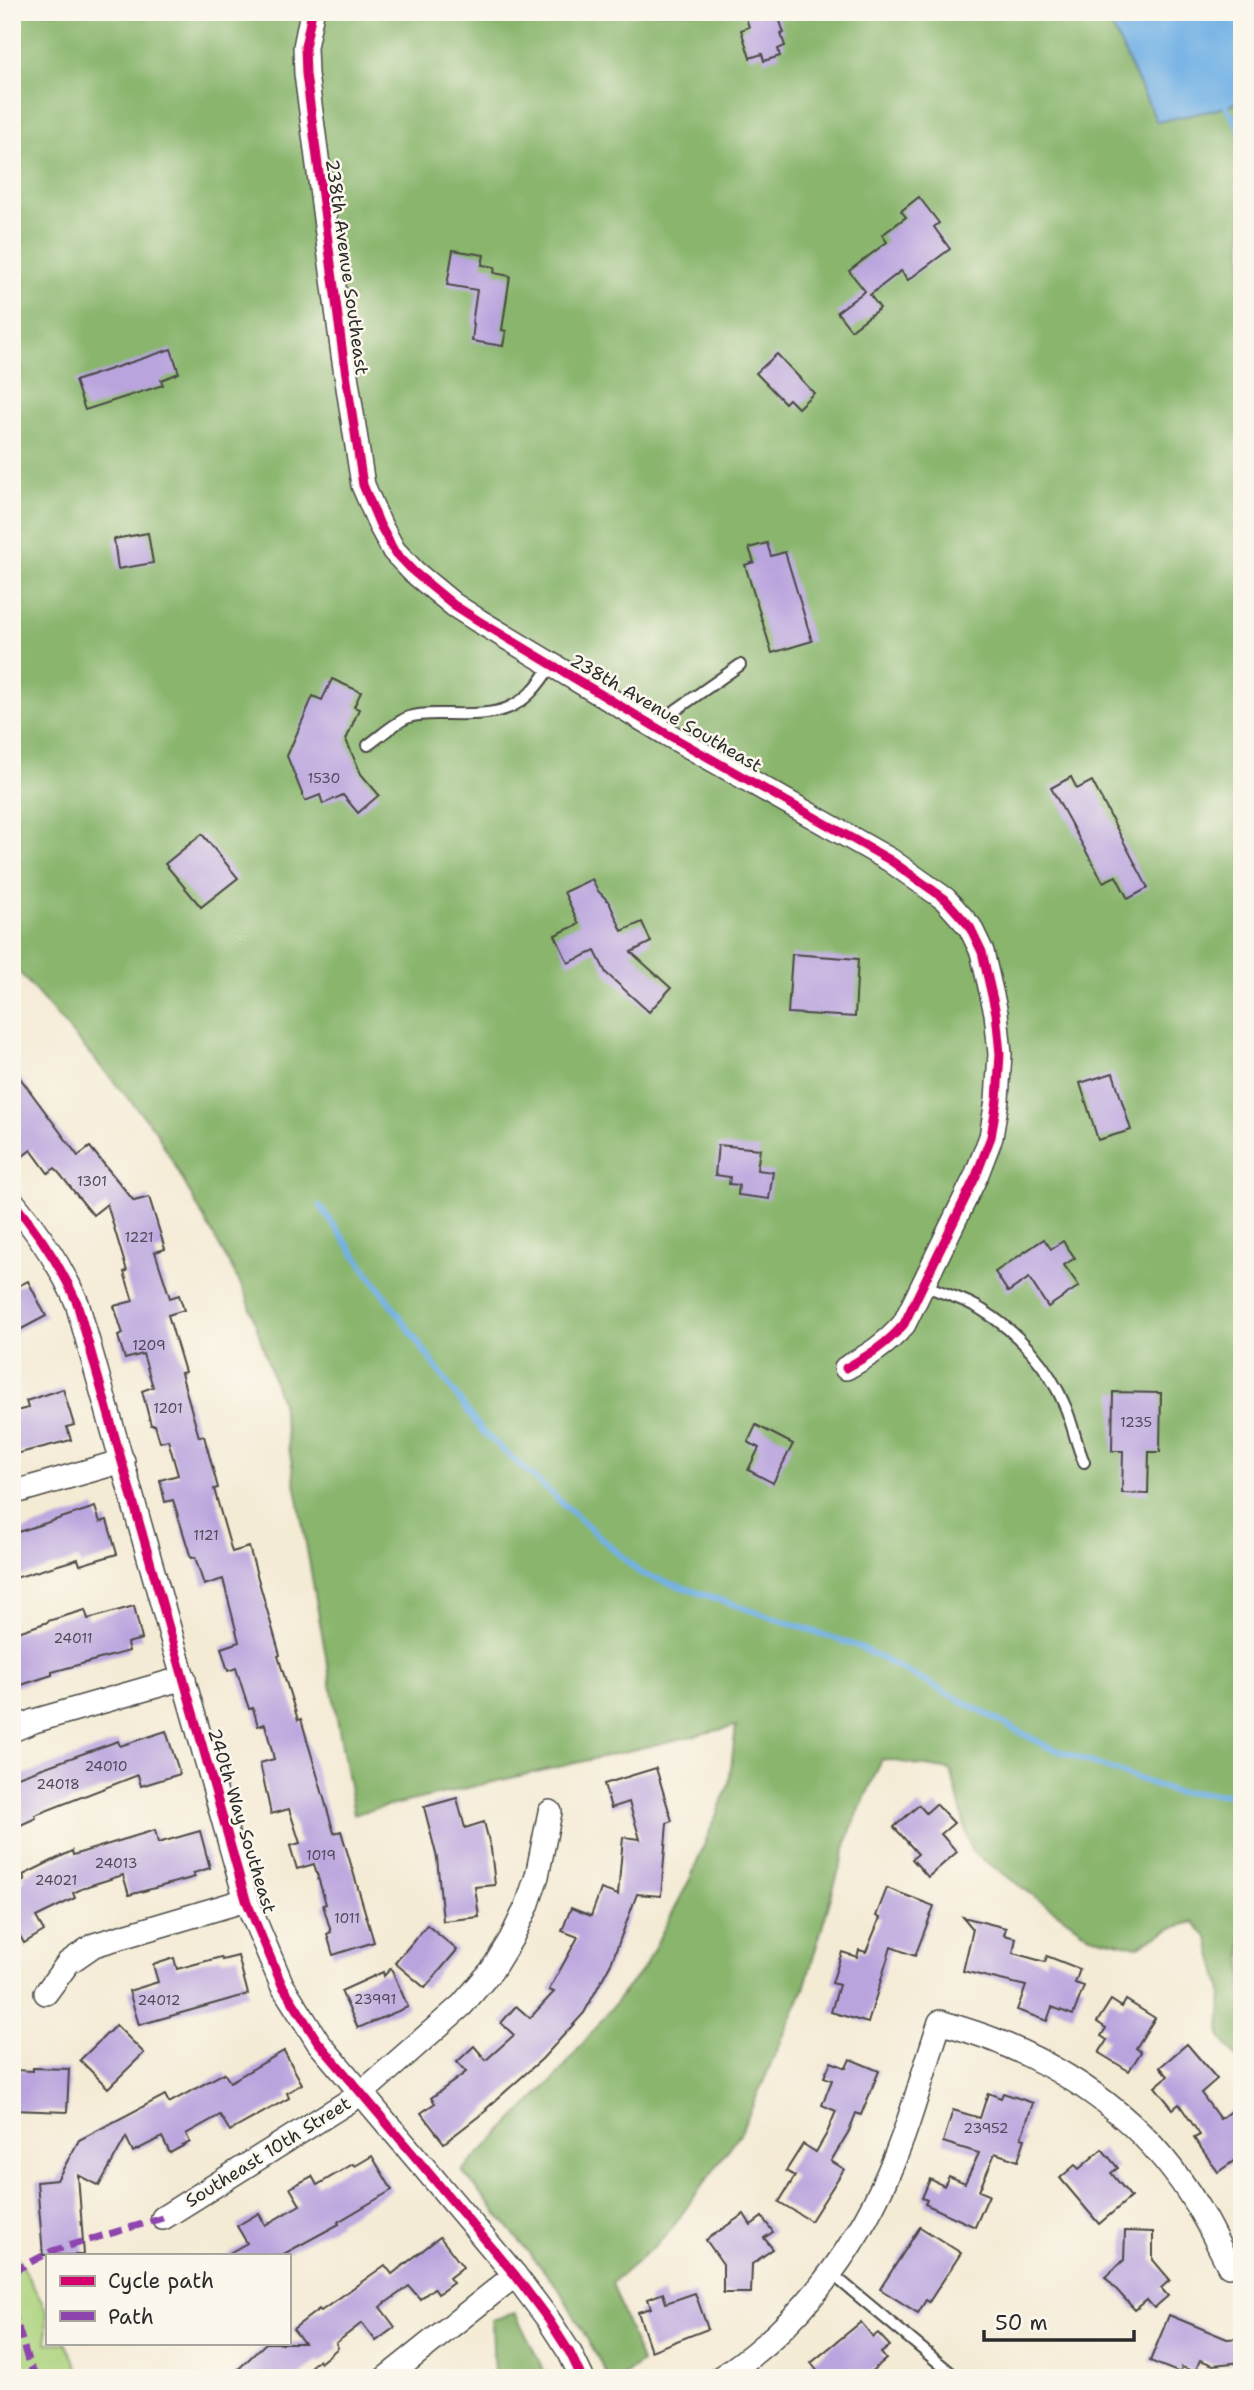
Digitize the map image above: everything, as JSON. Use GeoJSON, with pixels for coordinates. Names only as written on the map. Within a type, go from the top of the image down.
{"type":"FeatureCollection","features":[{"type":"Feature","properties":{"kind":"street","name":"238th Avenue Southeast"},"geometry":{"type":"LineString","coordinates":[[312,12],[305,47],[306,74],[343,355],[363,485],[394,551],[454,606],[653,726],[890,860],[944,899],[970,927],[982,952],[996,1013],[1000,1054],[991,1137],[976,1176],[904,1324],[876,1351],[846,1368]]}},
{"type":"Feature","properties":{"kind":"street","name":"240th Way Southeast"},"geometry":{"type":"LineString","coordinates":[[12,1201],[21,1228],[65,1276],[77,1303],[246,1900],[282,1985],[318,2042],[515,2275],[548,2319],[582,2378]]}},
{"type":"Feature","properties":{"kind":"street"},"geometry":{"type":"LineString","coordinates":[[12,1493],[123,1461]]}},
{"type":"Feature","properties":{"kind":"street"},"geometry":{"type":"LineString","coordinates":[[12,1730],[34,1721],[184,1678]]}},
{"type":"Feature","properties":{"kind":"street","name":"Southeast 10th Street"},"geometry":{"type":"LineString","coordinates":[[163,2218],[362,2094],[462,2005],[492,1970],[527,1906],[537,1876],[550,1812]]}},
{"type":"Feature","properties":{"kind":"street"},"geometry":{"type":"LineString","coordinates":[[46,1993],[68,1963],[94,1945],[246,1900]]}},
{"type":"Feature","properties":{"kind":"street"},"geometry":{"type":"LineString","coordinates":[[720,2378],[768,2341],[806,2303],[831,2273],[867,2216],[889,2173],[940,2022],[1005,2044],[1063,2073],[1104,2099],[1144,2137],[1180,2179],[1199,2209],[1228,2266]]}},
{"type":"Feature","properties":{"kind":"street"},"geometry":{"type":"LineString","coordinates":[[386,2378],[515,2275]]}},
{"type":"Feature","properties":{"kind":"lane"},"geometry":{"type":"LineString","coordinates":[[368,745],[407,718],[424,714],[486,715],[514,705],[529,696],[552,664]]}},
{"type":"Feature","properties":{"kind":"lane"},"geometry":{"type":"LineString","coordinates":[[653,726],[740,666]]}},
{"type":"Feature","properties":{"kind":"lane"},"geometry":{"type":"LineString","coordinates":[[923,1284],[983,1310],[1037,1359],[1053,1380],[1065,1405],[1074,1440],[1084,1462]]}},
{"type":"Feature","properties":{"kind":"lane"},"geometry":{"type":"LineString","coordinates":[[831,2273],[957,2378]]}},
{"type":"Feature","properties":{"kind":"green space"},"geometry":{"type":"Polygon","coordinates":[[[12,12],[1242,12],[1242,2065],[1220,2036],[1222,1991],[1208,1938],[1194,1922],[1172,1928],[1137,1947],[1090,1936],[971,1851],[951,1770],[882,1759],[851,1829],[804,1989],[741,2132],[666,2236],[612,2283],[642,2362],[620,2378],[609,2378],[559,2289],[462,2171],[555,2078],[645,1966],[691,1877],[729,1784],[736,1726],[354,1814],[281,1403],[246,1294],[154,1128],[12,964],[12,12]]]}},
{"type":"Feature","properties":{"kind":"green space"},"geometry":{"type":"Polygon","coordinates":[[[12,2249],[46,2309],[46,2344],[66,2344],[84,2378],[12,2378],[12,2249]]]}},
{"type":"Feature","properties":{"kind":"green space"},"geometry":{"type":"Polygon","coordinates":[[[515,2313],[547,2378],[494,2378],[492,2320],[515,2313]]]}},
{"type":"Feature","properties":{"kind":"water"},"geometry":{"type":"Polygon","coordinates":[[[1105,12],[1242,12],[1242,100],[1227,107],[1157,122],[1105,12]]]}},
{"type":"Feature","properties":{"kind":"building"},"geometry":{"type":"Polygon","coordinates":[[[744,12],[777,12],[785,46],[778,49],[780,56],[764,61],[762,54],[750,58],[741,30],[749,27],[744,12]]]}},
{"type":"Feature","properties":{"kind":"building"},"geometry":{"type":"Polygon","coordinates":[[[919,197],[939,223],[934,227],[950,249],[908,280],[901,271],[870,295],[880,308],[851,330],[837,312],[865,291],[849,271],[887,242],[882,235],[906,217],[901,211],[919,197]]]}},
{"type":"Feature","properties":{"kind":"building"},"geometry":{"type":"Polygon","coordinates":[[[453,250],[484,255],[482,265],[495,267],[494,273],[510,276],[502,330],[506,331],[503,346],[472,341],[477,290],[447,285],[453,250]]]}},
{"type":"Feature","properties":{"kind":"building"},"geometry":{"type":"Polygon","coordinates":[[[171,349],[179,373],[161,380],[163,385],[85,410],[75,381],[171,349]]]}},
{"type":"Feature","properties":{"kind":"building"},"geometry":{"type":"Polygon","coordinates":[[[777,354],[814,393],[798,408],[789,399],[785,403],[756,373],[777,354]]]}},
{"type":"Feature","properties":{"kind":"building"},"geometry":{"type":"Polygon","coordinates":[[[148,533],[153,563],[118,569],[114,539],[148,533]]]}},
{"type":"Feature","properties":{"kind":"building"},"geometry":{"type":"Polygon","coordinates":[[[767,543],[771,556],[785,552],[812,641],[772,653],[745,565],[754,562],[749,548],[767,543]]]}},
{"type":"Feature","properties":{"kind":"building"},"geometry":{"type":"Polygon","coordinates":[[[332,679],[361,692],[354,707],[359,709],[346,740],[361,774],[379,795],[358,813],[343,795],[323,804],[320,795],[305,801],[287,756],[313,696],[322,700],[332,679]]]}},
{"type":"Feature","properties":{"kind":"building"},"geometry":{"type":"Polygon","coordinates":[[[1071,777],[1077,789],[1092,781],[1148,888],[1128,899],[1116,876],[1103,882],[1051,788],[1071,777]]]}},
{"type":"Feature","properties":{"kind":"building"},"geometry":{"type":"Polygon","coordinates":[[[202,834],[238,878],[201,907],[165,864],[202,834]]]}},
{"type":"Feature","properties":{"kind":"building"},"geometry":{"type":"Polygon","coordinates":[[[592,879],[598,891],[609,902],[622,931],[642,922],[651,942],[631,952],[671,988],[649,1012],[606,973],[595,951],[568,963],[555,935],[579,924],[564,892],[592,879]]]}},
{"type":"Feature","properties":{"kind":"building"},"geometry":{"type":"Polygon","coordinates":[[[792,954],[858,959],[855,1017],[788,1013],[792,954]]]}},
{"type":"Feature","properties":{"kind":"building"},"geometry":{"type":"Polygon","coordinates":[[[12,1067],[78,1156],[90,1147],[134,1201],[149,1197],[165,1249],[155,1252],[170,1298],[179,1295],[184,1310],[168,1315],[185,1372],[181,1373],[199,1437],[204,1436],[218,1488],[214,1489],[232,1552],[249,1547],[298,1720],[301,1719],[334,1833],[341,1831],[374,1942],[333,1955],[327,1934],[331,1932],[323,1905],[326,1904],[314,1864],[297,1869],[290,1846],[300,1843],[289,1809],[271,1814],[260,1763],[274,1759],[265,1724],[258,1726],[253,1708],[249,1709],[236,1668],[228,1671],[221,1648],[239,1642],[223,1579],[204,1585],[195,1557],[191,1558],[173,1500],[165,1502],[160,1480],[178,1475],[168,1440],[160,1442],[155,1425],[151,1425],[142,1391],[153,1387],[143,1354],[125,1359],[118,1336],[123,1334],[114,1306],[133,1301],[107,1204],[93,1215],[55,1168],[48,1173],[31,1150],[12,1164],[12,1067]]]}},
{"type":"Feature","properties":{"kind":"building"},"geometry":{"type":"Polygon","coordinates":[[[1113,1073],[1131,1130],[1098,1140],[1080,1083],[1113,1073]]]}},
{"type":"Feature","properties":{"kind":"building"},"geometry":{"type":"Polygon","coordinates":[[[718,1145],[760,1149],[757,1170],[773,1172],[769,1199],[738,1195],[739,1185],[729,1184],[730,1177],[715,1175],[718,1145]]]}},
{"type":"Feature","properties":{"kind":"building"},"geometry":{"type":"Polygon","coordinates":[[[1044,1239],[1051,1249],[1063,1241],[1075,1258],[1064,1265],[1079,1286],[1048,1307],[1029,1278],[1008,1292],[995,1272],[1044,1239]]]}},
{"type":"Feature","properties":{"kind":"building"},"geometry":{"type":"Polygon","coordinates":[[[28,1281],[46,1316],[12,1334],[12,1289],[28,1281]]]}},
{"type":"Feature","properties":{"kind":"building"},"geometry":{"type":"Polygon","coordinates":[[[63,1389],[74,1425],[67,1427],[71,1440],[12,1455],[12,1412],[28,1408],[26,1401],[63,1389]]]}},
{"type":"Feature","properties":{"kind":"building"},"geometry":{"type":"Polygon","coordinates":[[[1113,1392],[1161,1393],[1160,1452],[1149,1452],[1148,1494],[1122,1493],[1123,1451],[1112,1451],[1113,1392]]]}},
{"type":"Feature","properties":{"kind":"building"},"geometry":{"type":"Polygon","coordinates":[[[756,1425],[793,1444],[773,1483],[748,1470],[759,1448],[748,1442],[756,1425]]]}},
{"type":"Feature","properties":{"kind":"building"},"geometry":{"type":"Polygon","coordinates":[[[95,1507],[100,1522],[107,1520],[117,1554],[80,1565],[78,1559],[12,1579],[12,1534],[95,1507]]]}},
{"type":"Feature","properties":{"kind":"building"},"geometry":{"type":"Polygon","coordinates":[[[134,1606],[142,1639],[127,1643],[129,1651],[52,1672],[52,1675],[12,1688],[12,1634],[85,1610],[88,1619],[134,1606]]]}},
{"type":"Feature","properties":{"kind":"building"},"geometry":{"type":"Polygon","coordinates":[[[166,1731],[180,1774],[141,1786],[138,1775],[35,1815],[36,1818],[12,1829],[12,1779],[118,1741],[120,1746],[166,1731]]]}},
{"type":"Feature","properties":{"kind":"building"},"geometry":{"type":"Polygon","coordinates":[[[656,1768],[672,1821],[667,1823],[661,1896],[637,1894],[612,1961],[584,2013],[542,2059],[487,2110],[444,2143],[421,2113],[435,2103],[431,2098],[466,2072],[457,2062],[474,2046],[486,2060],[514,2035],[501,2023],[516,2006],[530,2018],[554,1992],[549,1990],[578,1937],[562,1931],[571,1908],[591,1916],[601,1889],[618,1895],[623,1837],[640,1839],[629,1802],[611,1808],[604,1784],[656,1768]]]}},
{"type":"Feature","properties":{"kind":"building"},"geometry":{"type":"Polygon","coordinates":[[[457,1798],[465,1828],[484,1822],[491,1849],[495,1885],[475,1887],[479,1917],[443,1921],[437,1858],[424,1807],[457,1798]]]}},
{"type":"Feature","properties":{"kind":"building"},"geometry":{"type":"Polygon","coordinates":[[[936,1804],[954,1823],[941,1834],[957,1852],[928,1877],[912,1859],[918,1854],[894,1827],[919,1805],[926,1813],[936,1804]]]}},
{"type":"Feature","properties":{"kind":"building"},"geometry":{"type":"Polygon","coordinates":[[[155,1830],[158,1843],[200,1831],[210,1868],[193,1873],[195,1877],[129,1895],[123,1875],[88,1886],[73,1893],[75,1898],[36,1917],[44,1931],[24,1943],[12,1922],[12,1887],[25,1880],[23,1875],[72,1851],[73,1855],[155,1830]]]}},
{"type":"Feature","properties":{"kind":"building"},"geometry":{"type":"Polygon","coordinates":[[[887,1888],[934,1906],[915,1956],[891,1947],[868,2023],[831,2012],[839,1985],[832,1983],[842,1952],[857,1957],[859,1950],[866,1952],[880,1918],[876,1916],[887,1888]]]}},
{"type":"Feature","properties":{"kind":"building"},"geometry":{"type":"Polygon","coordinates":[[[963,1917],[1006,1928],[1004,1935],[1016,1938],[1013,1953],[1045,1962],[1047,1956],[1080,1969],[1075,1983],[1084,1986],[1073,2015],[1052,2007],[1047,2021],[1017,2010],[1026,1986],[963,1971],[973,1929],[963,1917]]]}},
{"type":"Feature","properties":{"kind":"building"},"geometry":{"type":"Polygon","coordinates":[[[427,1925],[457,1950],[425,1988],[395,1963],[427,1925]]]}},
{"type":"Feature","properties":{"kind":"building"},"geometry":{"type":"Polygon","coordinates":[[[238,1956],[248,1994],[139,2025],[129,1991],[158,1982],[153,1965],[174,1958],[177,1969],[221,1957],[222,1960],[238,1956]]]}},
{"type":"Feature","properties":{"kind":"building"},"geometry":{"type":"Polygon","coordinates":[[[391,1968],[408,2007],[358,2028],[341,1991],[383,1972],[384,1976],[391,1968]]]}},
{"type":"Feature","properties":{"kind":"building"},"geometry":{"type":"Polygon","coordinates":[[[1111,2000],[1122,2007],[1126,2000],[1155,2018],[1136,2048],[1141,2052],[1129,2071],[1099,2053],[1107,2040],[1101,2036],[1106,2028],[1097,2022],[1111,2000]]]}},
{"type":"Feature","properties":{"kind":"building"},"geometry":{"type":"Polygon","coordinates":[[[116,2025],[144,2053],[108,2088],[80,2060],[116,2025]]]}},
{"type":"Feature","properties":{"kind":"building"},"geometry":{"type":"Polygon","coordinates":[[[1187,2044],[1217,2079],[1201,2093],[1220,2119],[1235,2108],[1242,2117],[1242,2155],[1218,2172],[1194,2138],[1200,2135],[1179,2104],[1173,2109],[1155,2087],[1168,2076],[1160,2067],[1187,2044]]]}},
{"type":"Feature","properties":{"kind":"building"},"geometry":{"type":"Polygon","coordinates":[[[284,2051],[302,2084],[287,2093],[289,2098],[230,2131],[220,2115],[186,2134],[190,2142],[170,2153],[162,2137],[133,2152],[126,2137],[99,2186],[78,2175],[84,2254],[43,2255],[37,2182],[57,2180],[79,2140],[165,2095],[169,2103],[224,2073],[230,2082],[284,2051]]]}},
{"type":"Feature","properties":{"kind":"building"},"geometry":{"type":"Polygon","coordinates":[[[850,2059],[879,2071],[861,2115],[856,2113],[849,2131],[831,2161],[844,2169],[811,2221],[779,2202],[795,2176],[786,2171],[803,2144],[816,2152],[827,2133],[836,2111],[822,2105],[832,2080],[824,2077],[831,2062],[846,2068],[850,2059]]]}},
{"type":"Feature","properties":{"kind":"building"},"geometry":{"type":"Polygon","coordinates":[[[33,2068],[69,2069],[67,2112],[13,2110],[14,2070],[33,2071],[33,2068]]]}},
{"type":"Feature","properties":{"kind":"building"},"geometry":{"type":"Polygon","coordinates":[[[988,2093],[1001,2098],[1003,2093],[1033,2103],[1021,2138],[1025,2139],[1018,2161],[995,2153],[979,2191],[989,2195],[975,2227],[925,2204],[927,2200],[922,2198],[930,2179],[944,2186],[949,2176],[965,2183],[979,2153],[943,2142],[953,2110],[980,2118],[988,2093]]]}},
{"type":"Feature","properties":{"kind":"building"},"geometry":{"type":"Polygon","coordinates":[[[1102,2149],[1118,2168],[1111,2173],[1131,2197],[1099,2224],[1060,2178],[1075,2165],[1079,2169],[1102,2149]]]}},
{"type":"Feature","properties":{"kind":"building"},"geometry":{"type":"Polygon","coordinates":[[[372,2156],[392,2190],[338,2222],[339,2224],[284,2254],[228,2254],[247,2243],[237,2226],[259,2213],[265,2225],[300,2205],[290,2188],[312,2176],[317,2185],[353,2164],[355,2166],[372,2156]]]}},
{"type":"Feature","properties":{"kind":"building"},"geometry":{"type":"Polygon","coordinates":[[[744,2214],[751,2225],[762,2217],[773,2232],[764,2238],[773,2249],[752,2264],[751,2293],[723,2293],[723,2264],[706,2240],[744,2214]]]}},
{"type":"Feature","properties":{"kind":"building"},"geometry":{"type":"Polygon","coordinates":[[[920,2227],[961,2253],[929,2302],[926,2300],[918,2313],[880,2289],[920,2227]]]}},
{"type":"Feature","properties":{"kind":"building"},"geometry":{"type":"Polygon","coordinates":[[[1125,2231],[1153,2232],[1153,2260],[1170,2280],[1161,2288],[1168,2296],[1154,2308],[1147,2300],[1135,2310],[1105,2277],[1124,2260],[1125,2231]]]}},
{"type":"Feature","properties":{"kind":"building"},"geometry":{"type":"Polygon","coordinates":[[[440,2237],[463,2267],[449,2278],[453,2283],[438,2294],[434,2288],[420,2299],[409,2286],[380,2307],[395,2327],[376,2341],[362,2323],[336,2343],[338,2348],[320,2363],[318,2360],[298,2378],[229,2378],[265,2344],[304,2343],[293,2329],[385,2265],[392,2274],[440,2237]]]}},
{"type":"Feature","properties":{"kind":"building"},"geometry":{"type":"Polygon","coordinates":[[[663,2293],[666,2303],[695,2293],[708,2329],[651,2351],[638,2312],[651,2308],[648,2299],[663,2293]]]}},
{"type":"Feature","properties":{"kind":"building"},"geometry":{"type":"Polygon","coordinates":[[[1169,2315],[1227,2339],[1242,2338],[1242,2362],[1213,2365],[1200,2360],[1195,2372],[1182,2367],[1180,2373],[1150,2361],[1169,2315]]]}},
{"type":"Feature","properties":{"kind":"building"},"geometry":{"type":"Polygon","coordinates":[[[861,2322],[873,2337],[878,2333],[890,2346],[881,2353],[886,2359],[863,2378],[823,2378],[811,2363],[861,2322]]]}},
{"type":"Feature","properties":{"kind":"waterway"},"geometry":{"type":"LineString","coordinates":[[1227,107],[1242,134]]}},
{"type":"Feature","properties":{"kind":"waterway"},"geometry":{"type":"LineString","coordinates":[[320,1206],[482,1431],[640,1573],[860,1647],[1048,1747],[1175,1792],[1242,1795]]}},
{"type":"Feature","properties":{"kind":"marked path"},"geometry":{"type":"LineString","coordinates":[[46,2254],[163,2218]]}},
{"type":"Feature","properties":{"kind":"marked path"},"geometry":{"type":"LineString","coordinates":[[12,2272],[46,2254]]}},
{"type":"Feature","properties":{"kind":"marked path"},"geometry":{"type":"LineString","coordinates":[[12,2307],[29,2364],[37,2378]]}},
{"type":"Feature","properties":{"kind":"cycle path"},"geometry":{"type":"LineString","coordinates":[[312,12],[305,47],[306,74],[343,355],[363,485],[394,551],[414,572],[454,605],[479,621],[667,734],[890,860],[945,899],[970,927],[982,952],[996,1013],[1000,1054],[991,1137],[976,1176],[904,1324],[877,1349],[846,1368]]}},
{"type":"Feature","properties":{"kind":"cycle path"},"geometry":{"type":"LineString","coordinates":[[12,1201],[48,1250],[77,1303],[246,1900],[282,1985],[318,2042],[515,2275],[548,2319],[582,2378]]}}]}
